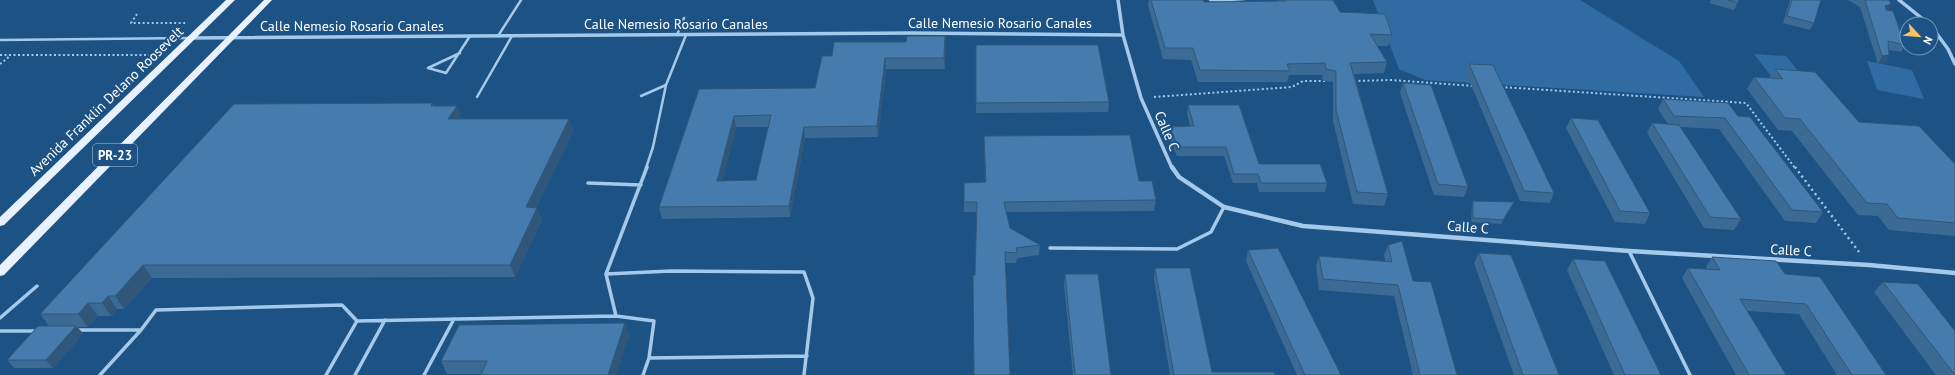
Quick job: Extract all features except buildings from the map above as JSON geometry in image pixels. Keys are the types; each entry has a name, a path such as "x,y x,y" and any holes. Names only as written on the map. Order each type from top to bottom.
{"main road":[{"name":"Avenida Franklin Delano Roosevelt","path":"0,223 231,0"},
{"name":"PR-23","path":"0,272 268,0"}],"street":[{"name":"Calle C","path":"1118,0 1123,35 1141,98 1170,165 1180,178 1224,207 1303,226 1628,251 1869,265 1955,273"},
{"path":"1899,0 1919,16"},
{"name":"Calle Nemesio Rosario Canales","path":"192,38 906,33 1123,35"},
{"path":"1939,37 1948,49 1955,64"}],"lane":[{"path":"498,36 520,0"},
{"path":"1210,0 1245,2"},
{"path":"677,35 684,18"},
{"path":"616,316 606,274 641,185 653,146 666,85 686,35"},
{"path":"460,53 428,68 446,73 460,53 470,36"},
{"path":"477,97 512,36"},
{"path":"0,40 192,38"},
{"path":"641,96 666,85"},
{"path":"588,183 641,185"},
{"path":"1050,248 1177,249 1211,232 1224,207"},
{"path":"1628,251 1690,375"},
{"path":"606,274 671,271 804,272 813,298 804,375"},
{"path":"0,318 37,286"},
{"path":"100,375 141,330 156,310 342,305 357,321 616,316 654,320 649,358 642,375"},
{"path":"424,375 454,319"},
{"path":"354,375 385,320"},
{"path":"326,375 357,321"},
{"path":"0,331 39,330"},
{"path":"71,330 141,330"},
{"path":"649,358 807,356"}],"path":[{"path":"0,64 10,56"},
{"path":"1351,81 1391,80 1478,86"},
{"path":"1141,98 1292,87 1303,81 1335,81"},
{"path":"1493,87 1746,102 1869,265"}],"shaded area":[{"path":"1373,0 1580,0 1679,61 1704,97 1425,80 1399,69"},
{"path":"1754,54 1786,56 1807,82 1774,80"},
{"path":"1867,61 1912,70 1924,99 1877,90"}]}
